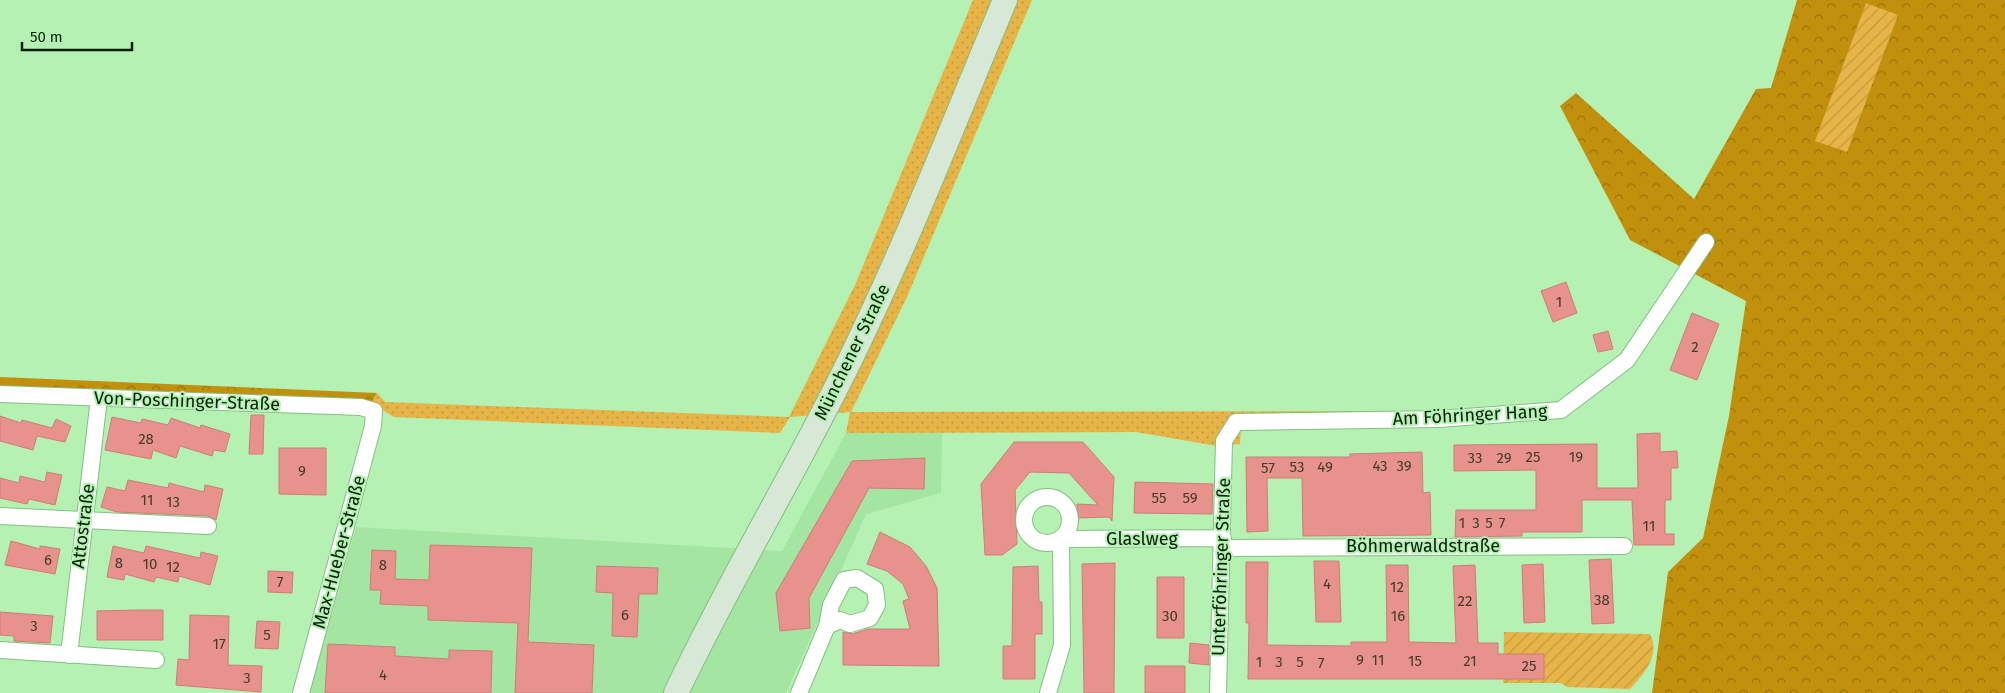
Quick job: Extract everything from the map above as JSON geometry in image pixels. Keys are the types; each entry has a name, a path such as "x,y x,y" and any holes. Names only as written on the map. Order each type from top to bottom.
{"main road":[{"name":"Münchener Straße","path":"676,693 700,643 854,351 885,286 1004,0"}],"street":[{"name":"Am Föhringer Hang","path":"1224,442 1236,422 1439,419 1561,410 1627,360 1706,242"},
{"name":"Von-Poschinger-Straße","path":"0,394 361,406 374,411"},
{"name":"Attostraße","path":"69,655 99,398"},
{"name":"Max-Hueber-Straße","path":"301,693 373,426 374,411"},
{"name":"Unterföhringer Straße","path":"1218,693 1224,442"},
{"path":"0,516 208,526"},
{"name":"Glaslweg","path":"1048,693 1062,645 1061,539 1223,543"},
{"name":"Böhmerwaldstraße","path":"1223,543 1624,546"},
{"path":"799,693 827,626"},
{"path":"0,650 156,660"}],"shaded area":[{"path":"973,0 1032,0 907,297 851,412 1438,411 1241,427 1240,444 1217,446 1136,432 846,433 850,412 790,417 780,433 394,417 371,403 377,393 385,402 789,417 855,285"},
{"path":"1866,3 1898,15 1847,152 1815,141"},
{"path":"942,432 941,493 866,514 786,693 309,693 356,527 782,551 846,433"},
{"path":"1504,632 1650,634 1653,642 1652,657 1641,677 1630,689 1567,687 1561,683 1503,683"}],"green space":[{"path":"1797,0 2005,0 2005,693 1652,693 1668,572 1703,538 1729,416 1746,301 1630,240 1560,106 1576,93 1694,199 1756,89 1771,88"},
{"path":"0,377 377,393 371,403 0,388"}],"building":[{"path":"1566,282 1577,313 1553,322 1541,291"},
{"path":"1692,313 1719,324 1697,380 1670,370"},
{"path":"1608,331 1613,349 1598,352 1593,335"},
{"path":"251,415 264,415 263,454 249,454"},
{"path":"0,416 21,423 22,420 52,428 56,419 71,426 65,442 37,436 33,450 0,441"},
{"path":"112,417 141,423 142,419 168,425 171,418 200,428 201,425 230,434 225,452 214,450 212,456 180,446 176,458 153,450 151,459 105,450"},
{"path":"1660,433 1660,452 1677,451 1678,468 1671,468 1671,500 1665,500 1665,534 1674,534 1674,545 1634,545 1632,500 1582,500 1582,532 1522,532 1522,536 1455,537 1456,510 1536,510 1536,470 1454,471 1454,445 1597,444 1597,488 1638,488 1637,434"},
{"path":"1014,442 1083,442 1114,477 1112,521 1109,517 1077,518 1077,504 1098,505 1069,473 1030,472 1015,490 1017,544 1002,555 985,555 981,484"},
{"path":"279,448 326,448 326,495 279,494"},
{"path":"1422,452 1423,493 1430,492 1431,535 1303,536 1302,478 1267,478 1268,531 1247,532 1246,457 1350,457 1350,454"},
{"path":"925,458 924,489 869,488 809,598 810,628 780,631 776,593 852,461"},
{"path":"47,472 62,475 55,505 29,499 27,504 0,498 0,478 19,483 20,476 45,482"},
{"path":"128,480 168,488 169,483 204,492 205,485 223,489 216,520 208,516 117,512 101,507 107,487 125,491"},
{"path":"1135,482 1213,484 1212,514 1134,513"},
{"path":"880,532 910,547 926,566 937,588 939,666 843,665 843,632 852,634 868,629 910,629 903,601 909,599 903,584 887,571 867,564"},
{"path":"11,541 40,549 40,546 60,549 55,574 5,565"},
{"path":"430,545 532,548 528,642 594,645 592,693 515,693 518,623 428,620 428,606 380,604 381,590 370,590 372,550 396,551 395,579 429,580"},
{"path":"113,546 144,553 146,546 200,558 201,552 218,556 210,585 179,576 178,582 156,577 154,582 125,574 124,580 107,577"},
{"path":"1611,559 1614,623 1592,624 1589,560"},
{"path":"1314,561 1339,561 1341,622 1316,622"},
{"path":"1246,562 1268,562 1267,645 1351,646 1351,642 1387,642 1386,565 1408,565 1409,642 1456,643 1453,566 1475,565 1478,643 1498,643 1498,654 1544,654 1544,679 1248,679 1249,623 1246,623"},
{"path":"1115,563 1114,693 1084,693 1082,564"},
{"path":"1543,564 1545,622 1524,623 1522,565"},
{"path":"597,566 658,568 657,594 639,594 637,637 612,636 613,593 596,592"},
{"path":"1038,566 1039,602 1042,602 1042,634 1035,634 1035,679 1003,679 1003,646 1012,646 1013,567"},
{"path":"268,571 293,572 292,593 268,592"},
{"path":"1157,577 1184,577 1184,638 1157,638"},
{"path":"163,610 163,640 97,640 97,611"},
{"path":"0,612 53,616 50,643 14,641 14,636 0,635"},
{"path":"190,615 229,616 228,665 262,666 261,692 176,685 178,659 189,660"},
{"path":"257,621 280,622 278,649 255,648"},
{"path":"1190,643 1209,645 1209,665 1189,663"},
{"path":"328,644 395,647 395,656 449,659 449,650 492,651 491,693 325,693"},
{"path":"1145,666 1185,666 1185,693 1145,693"}]}
